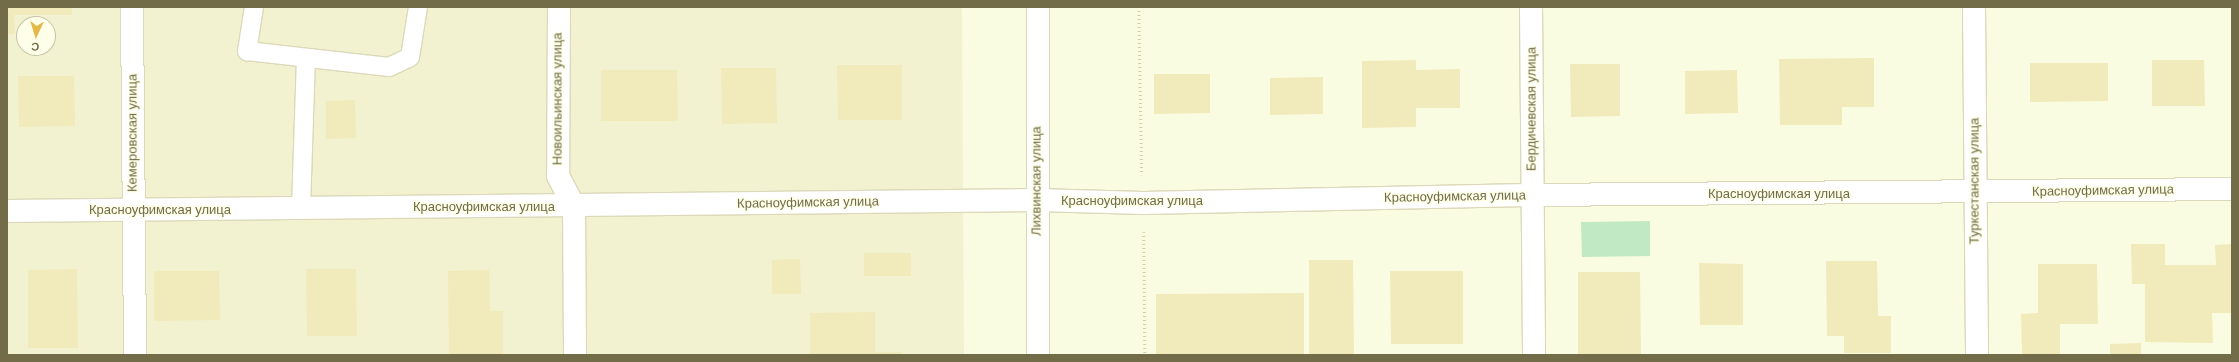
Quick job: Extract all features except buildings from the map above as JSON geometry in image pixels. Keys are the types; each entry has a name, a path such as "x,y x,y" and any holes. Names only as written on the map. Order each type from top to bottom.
{"street":[{"name":"Кемеровская улица","path":"132,7 135,355"},
{"name":"Новоильинская улица","path":"558,7 558,176 574,206 575,355"},
{"name":"Лихвинская улица","path":"1038,7 1038,355"},
{"name":"Бердичевская улица","path":"1532,7 1534,355"},
{"name":"Туркестанская улица","path":"1974,7 1977,355"},
{"name":"Красноуфимская улица","path":"7,211 1037,200 1143,203 1533,195 1975,193 2232,189"}],"lane":[{"path":"254,7 247,51 389,67 410,57 418,7"},
{"path":"301,208 306,58"}],"shaded area":[{"path":"7,7 962,7 964,355 7,355"},
{"path":"1650,221 1650,256 1582,257 1581,222"}]}
